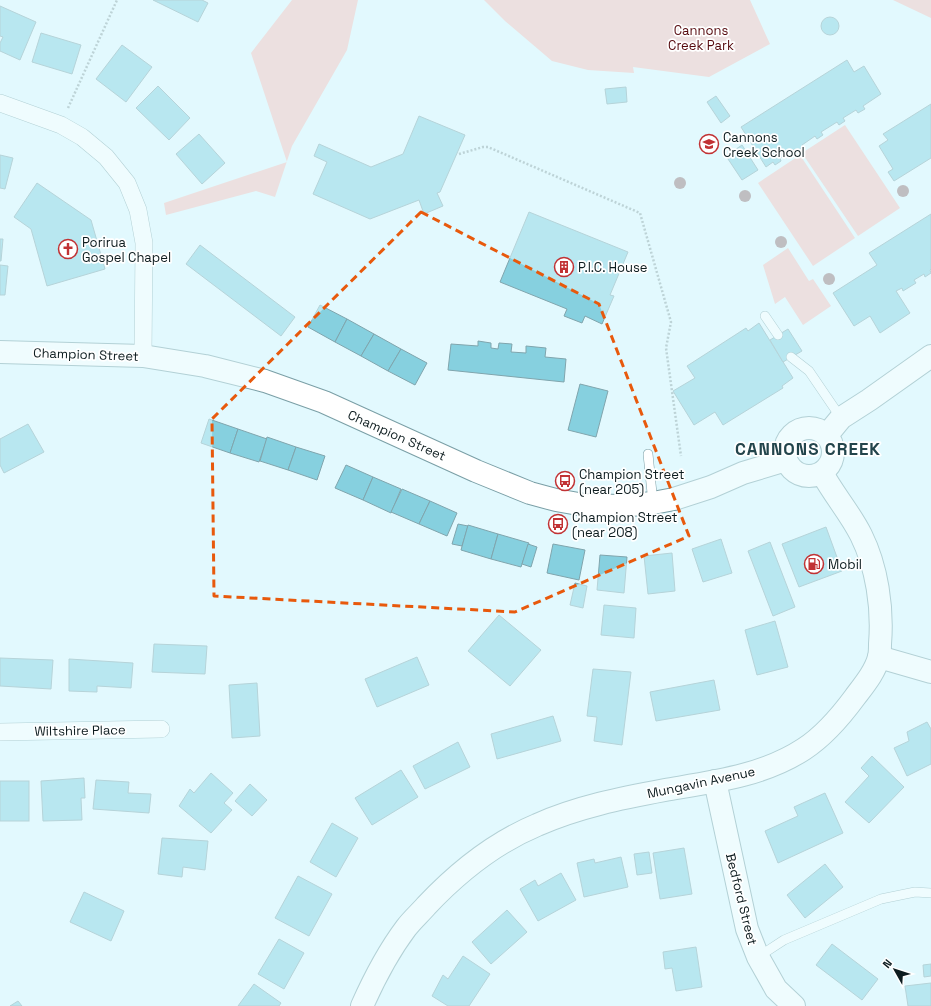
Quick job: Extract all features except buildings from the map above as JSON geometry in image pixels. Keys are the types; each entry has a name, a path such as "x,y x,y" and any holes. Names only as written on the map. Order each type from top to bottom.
{"main road":[{"name":"Champion Street","path":"0,352 143,356 205,366 265,381 324,402 476,471 530,493 584,505 619,506 653,503 674,499 711,487 743,473 786,460"},
{"path":"827,435 840,418 869,400 931,356"},
{"path":"804,428 820,430 827,435 832,442 834,450 832,459 829,466 822,473 810,477 802,476 795,472 786,460 784,452 786,445 790,437 796,431 804,428"},
{"name":"Mungavin Avenue","path":"362,1006 372,982 407,926 446,885 474,862 501,843 535,825 562,814 590,806 715,781 752,772 783,761 805,748 826,731 849,705 870,677 880,657 882,626 875,576 870,553 853,520 822,473"},
{"path":"880,657 931,672"},
{"name":"Bedford Street","path":"715,781 747,929 758,957 776,989 794,1006"}],"street":[{"path":"0,103 61,125 82,137 106,157 127,183 138,210 144,243 143,356"},
{"name":"Wiltshire Place","path":"0,732 161,729"}],"lane":[{"path":"765,316 778,335"},
{"path":"792,357 809,371 840,418"},
{"path":"648,454 653,503"},
{"path":"758,957 784,940 881,899 915,892 931,893"}],"path":[{"path":"61,125 117,0"},
{"path":"459,154 488,147 640,213 671,322 666,348 680,456"}],"highlighted area":[{"path":"421,212 599,304 689,536 515,612 214,596 212,419"}],"green space":[{"path":"292,0 358,0 347,50 292,146 287,161 251,53"},
{"name":"Cannons Creek Park","path":"484,0 750,0 770,44 709,77 633,67 634,73 588,70 552,61 505,21"},
{"path":"893,0 931,0 931,18"},
{"path":"845,125 900,208 858,236 802,153"},
{"path":"800,155 855,238 813,266 758,183"},
{"path":"287,162 275,197 256,191 166,215 164,203"},
{"path":"788,248 809,281 813,279 831,306 803,325 785,297 775,304 763,265"}],"place":[{"name":"Cannons Creek School","path":"709,144"},
{"name":"Porirua Gospel Chapel","path":"68,249"},
{"name":"P.I.C. House","path":"564,267"},
{"name":"Champion Street (near 205)","path":"565,481"},
{"name":"Champion Street (near 208)","path":"558,524"},
{"name":"Mobil","path":"814,564"}],"district":[{"name":"CANNONS CREEK","path":"808,449"}]}
